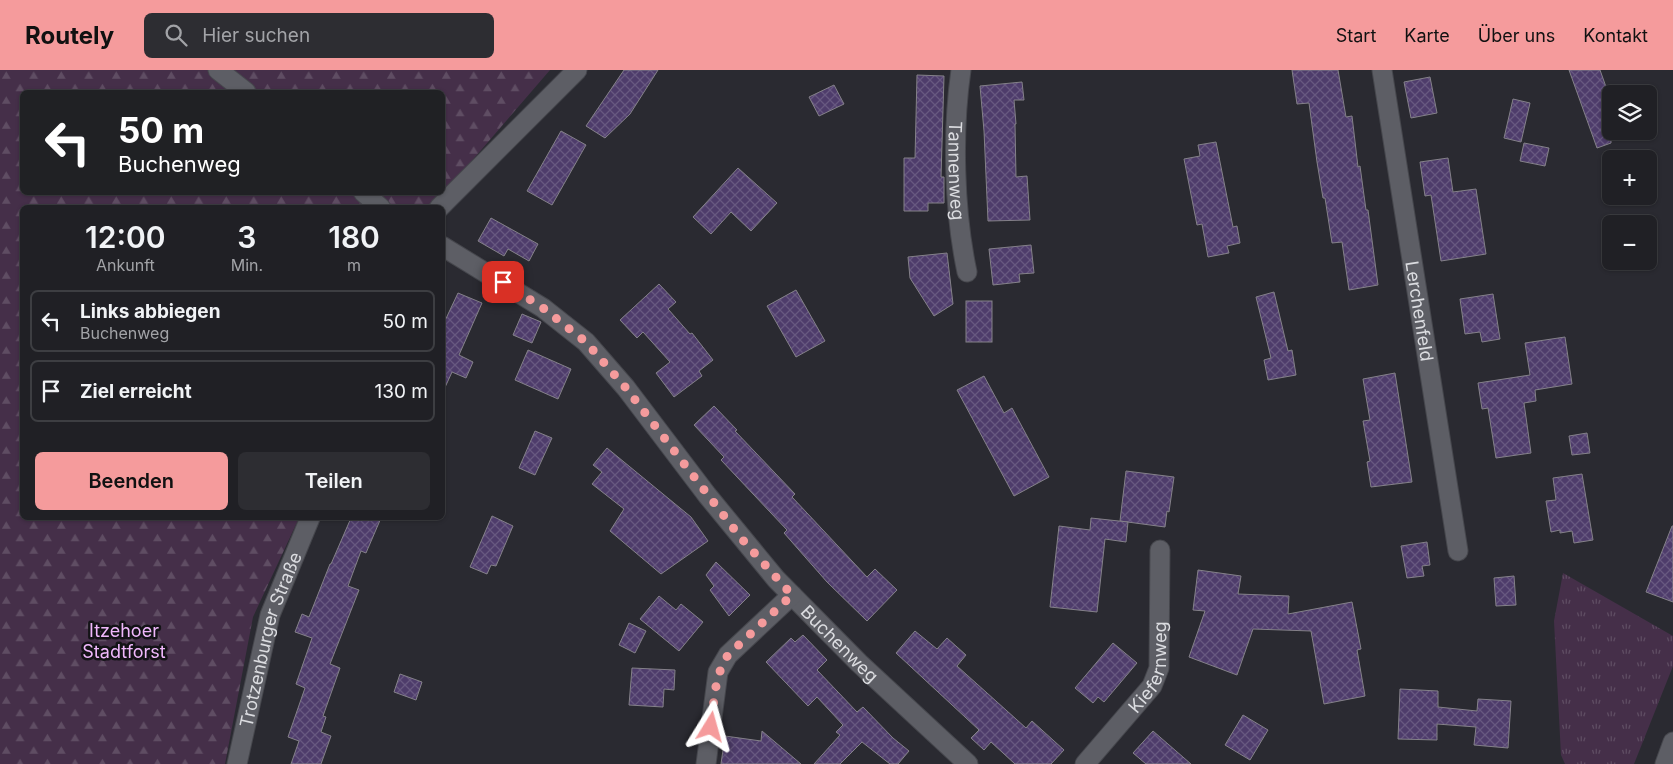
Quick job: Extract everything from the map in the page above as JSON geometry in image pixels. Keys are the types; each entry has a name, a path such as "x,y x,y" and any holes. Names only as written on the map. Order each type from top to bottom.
{"street":[{"path":"218,70 243,90"},
{"path":"442,205 577,70"},
{"name":"Tannenweg","path":"961,70 957,113 956,163 960,241 967,272"},
{"name":"Lerchenfeld","path":"1382,70 1458,551"},
{"path":"366,195 378,205"},
{"name":"Buchenweg","path":"445,248 543,308 586,342 626,388 741,538 792,595 859,663 968,764"},
{"name":"Trotzenburger Straße","path":"237,764 270,615 309,520"},
{"name":"Kiefernweg","path":"1085,764 1152,686 1159,668 1160,550"},
{"path":"706,764 718,672 722,663 728,655 792,595"},
{"path":"1665,764 1673,742"}],"green space":[{"name":"Itzehoer Stadtforst","path":"0,70 550,70 445,192 445,90 20,90 20,195 442,195 434,205 20,205 20,520 298,520 253,617 225,764 0,764"},
{"path":"1563,573 1673,636 1673,666 1634,764 1565,764 1561,755 1554,621"}],"building":[{"path":"624,70 658,70 630,114 605,138 586,126"},
{"path":"1292,70 1338,70 1346,117 1352,116 1358,167 1360,166 1366,210 1368,210 1378,285 1349,290 1342,242 1332,243 1317,162 1309,103 1297,104"},
{"path":"1569,70 1600,70 1605,85 1602,85 1602,140 1611,140 1611,143 1597,148"},
{"path":"917,75 944,76 941,177 944,177 944,203 928,203 928,211 904,211 904,158 915,158"},
{"path":"1430,77 1437,113 1411,118 1404,82"},
{"path":"1022,82 1024,100 1014,100 1016,177 1027,176 1030,220 988,221 980,86"},
{"path":"834,85 844,104 819,116 809,97"},
{"path":"1513,99 1530,103 1521,142 1504,138"},
{"path":"561,131 586,145 552,205 527,191"},
{"path":"1216,142 1233,227 1237,226 1240,243 1227,246 1229,253 1208,257 1202,224 1197,225 1184,159 1200,156 1198,145"},
{"path":"1524,143 1549,148 1545,166 1520,161"},
{"path":"1448,158 1453,192 1476,189 1486,254 1441,261 1431,195 1425,196 1420,162"},
{"path":"738,168 777,203 751,231 731,212 711,234 693,217"},
{"path":"491,218 538,244 529,261 508,249 504,256 478,241"},
{"path":"1031,245 1034,273 1019,274 1020,282 993,285 989,249"},
{"path":"947,253 953,304 934,316 910,278 908,257"},
{"path":"659,284 676,302 668,309 690,334 692,333 713,360 699,371 702,376 674,397 656,373 670,362 643,332 637,338 620,320"},
{"path":"796,290 825,341 796,357 767,306"},
{"path":"1274,292 1288,351 1292,350 1296,375 1268,380 1264,360 1271,358 1256,297"},
{"path":"458,293 482,303 459,355 473,362 466,378 452,372 445,387 445,321"},
{"path":"1493,294 1500,339 1482,342 1480,332 1465,334 1460,299"},
{"path":"966,301 992,301 992,342 966,342"},
{"path":"522,314 541,322 532,343 513,335"},
{"path":"1565,337 1572,384 1535,390 1536,401 1524,403 1531,453 1496,458 1488,408 1482,409 1478,383 1530,375 1525,343"},
{"path":"528,350 571,369 558,399 515,380"},
{"path":"1395,373 1412,482 1371,487 1367,462 1370,461 1363,421 1370,420 1363,379"},
{"path":"984,376 1004,413 1012,408 1049,477 1014,496 957,390"},
{"path":"714,406 795,494 792,497 867,577 875,569 897,590 867,621 827,582 784,533 787,530 721,460 724,457 694,425"},
{"path":"535,431 552,438 535,475 519,468"},
{"path":"1587,433 1590,453 1572,455 1569,436"},
{"path":"607,448 691,517 708,541 661,574 610,531 624,509 592,484 602,472 593,465"},
{"path":"1126,471 1174,477 1165,527 1120,521"},
{"path":"1582,474 1593,540 1574,543 1572,531 1560,533 1560,530 1551,532 1546,501 1556,500 1553,478"},
{"path":"492,516 513,526 496,566 491,565 487,574 470,567"},
{"path":"1091,518 1128,522 1126,542 1105,539 1097,612 1050,607 1059,526 1090,530"},
{"path":"350,520 380,520 366,553 361,551 348,586 359,590 330,664 340,668 323,716 326,717 321,732 331,736 321,764 291,764 299,741 288,737 305,688 296,684 312,638 295,632 302,614 309,617"},
{"path":"1673,526 1673,602 1646,592"},
{"path":"1427,542 1430,565 1422,566 1424,576 1407,578 1401,546"},
{"path":"716,562 750,595 729,616 710,590 714,586 706,575"},
{"path":"1198,570 1241,576 1238,594 1289,596 1288,614 1352,602 1361,649 1357,650 1365,696 1324,704 1311,631 1253,629 1237,675 1189,657 1205,611 1193,610"},
{"path":"1514,576 1516,605 1496,606 1494,578"},
{"path":"659,596 676,610 681,604 703,622 679,651 640,619"},
{"path":"629,623 646,631 635,653 619,645"},
{"path":"915,631 937,649 947,638 966,655 957,666 1026,728 1032,721 1064,750 1051,764 1015,764 991,742 984,750 971,738 979,730 896,653"},
{"path":"803,635 827,660 817,670 857,712 863,707 893,738 909,751 898,764 890,764 862,742 840,764 814,764 840,735 836,732 843,725 817,697 808,706 766,662 791,638 795,642"},
{"path":"1113,643 1137,663 1104,702 1098,697 1093,703 1075,688"},
{"path":"632,668 675,670 674,690 664,689 663,707 629,705"},
{"path":"400,674 422,682 416,700 394,692"},
{"path":"1400,689 1438,691 1438,707 1477,711 1478,699 1511,701 1508,748 1474,745 1476,727 1437,724 1437,740 1398,739"},
{"path":"1243,715 1268,730 1250,760 1225,745"},
{"path":"762,731 801,764 721,764 725,736 761,741"},
{"path":"1153,731 1191,764 1146,764 1133,753"}],"route":[{"path":"503,282 543,308 586,342 626,388 741,538 792,595 728,655 722,663 718,672 711,727"}]}
